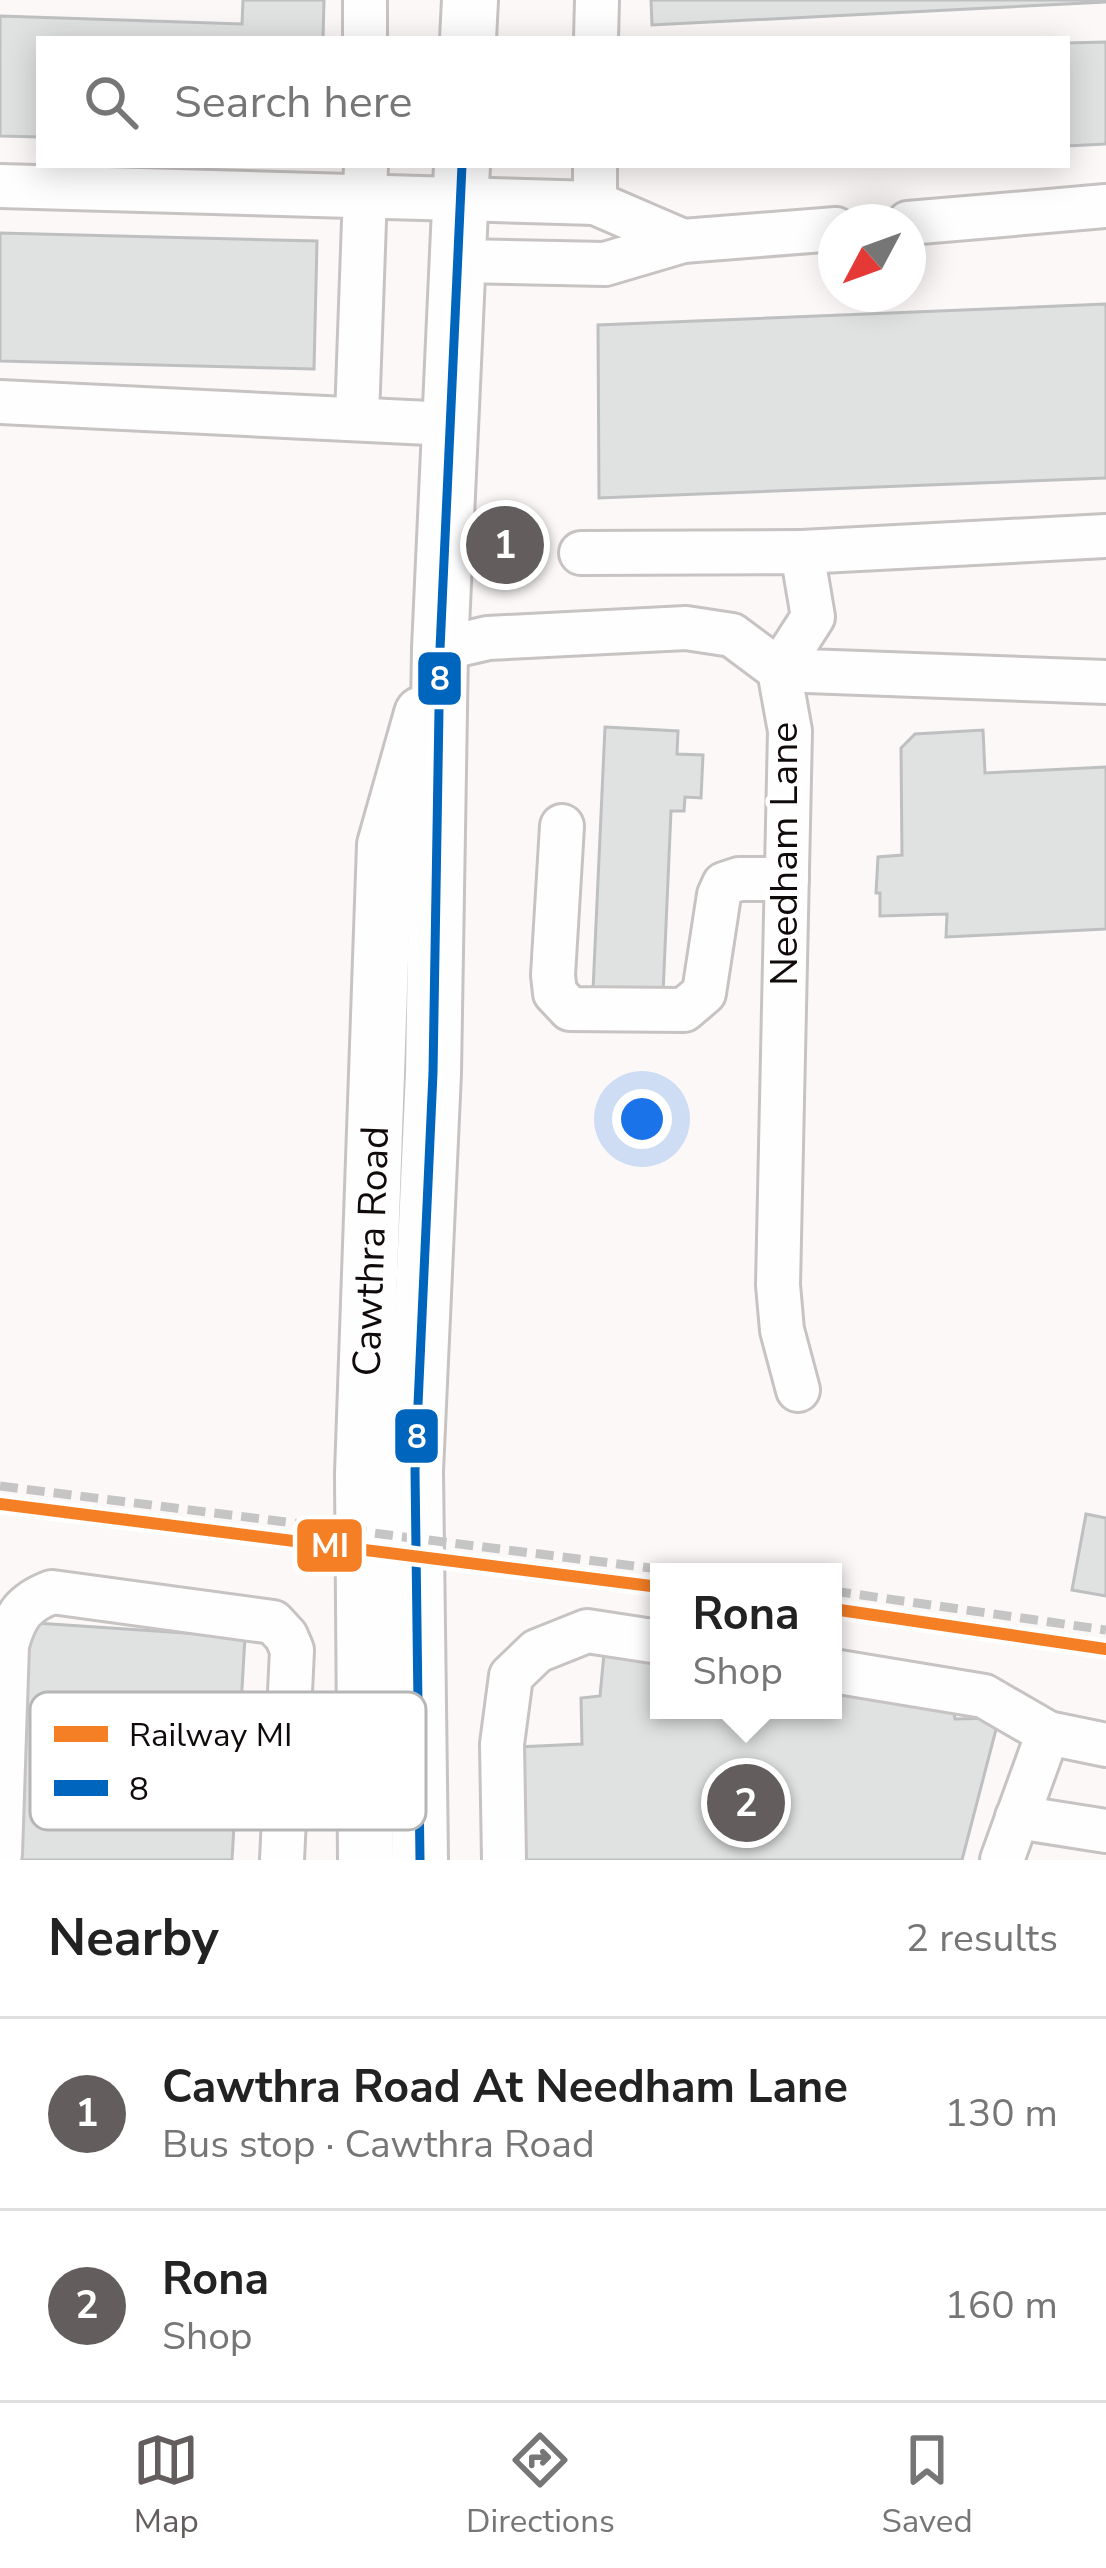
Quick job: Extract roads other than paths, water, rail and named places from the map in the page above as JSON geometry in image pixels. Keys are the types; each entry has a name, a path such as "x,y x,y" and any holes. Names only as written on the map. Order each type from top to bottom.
{"main road":[{"path":"468,36 470,0"},
{"name":"Cawthra Road","path":"418,1692 415,1471 434,1072 440,649 461,182"},
{"name":"Cawthra Road","path":"365,1692 363,1474 385,845 440,649"},
{"name":"Cawthra Road","path":"366,1830 366,1860"},
{"name":"Cawthra Road","path":"420,1830 420,1860"}],"street":[{"path":"365,0 365,36"},
{"path":"596,36 597,0"},
{"path":"358,418 366,180"},
{"path":"0,186 366,180 406,200 461,182 595,184 683,242"},
{"path":"926,221 1106,206"},
{"path":"458,261 605,264 683,242 818,231"},
{"path":"0,402 451,424"},
{"path":"581,553 802,552 1106,536"},
{"path":"779,670 813,616 802,552"},
{"name":"Needham Lane","path":"440,649 488,638 686,628 732,635 779,670 790,731 778,1285 782,1330 798,1390"},
{"path":"779,670 1106,682"},
{"path":"562,826 553,975 555,993 570,1009 684,1010 704,993 724,884 739,879 787,879"},
{"path":"0,1854 7,1646 14,1620 28,1601 52,1592 273,1622 292,1650 290,1692"},
{"path":"503,1860 502,1744 511,1676 537,1651 587,1631 650,1641"},
{"path":"842,1672 984,1696 1048,1733 1106,1745"},
{"path":"1002,1860 1048,1733"},
{"path":"1017,1817 1106,1831"},
{"path":"283,1860 284,1830"}],"railway":[{"path":"0,1486 650,1568"},
{"path":"842,1592 1106,1630"}],"rail line":[{"name":"MI","path":"0,1504 650,1586"},
{"name":"MI","path":"842,1610 1106,1649"}],"place":[{"name":"Cawthra Road At Needham Lane","path":"505,545"},
{"name":"Rona","path":"746,1803"}]}
